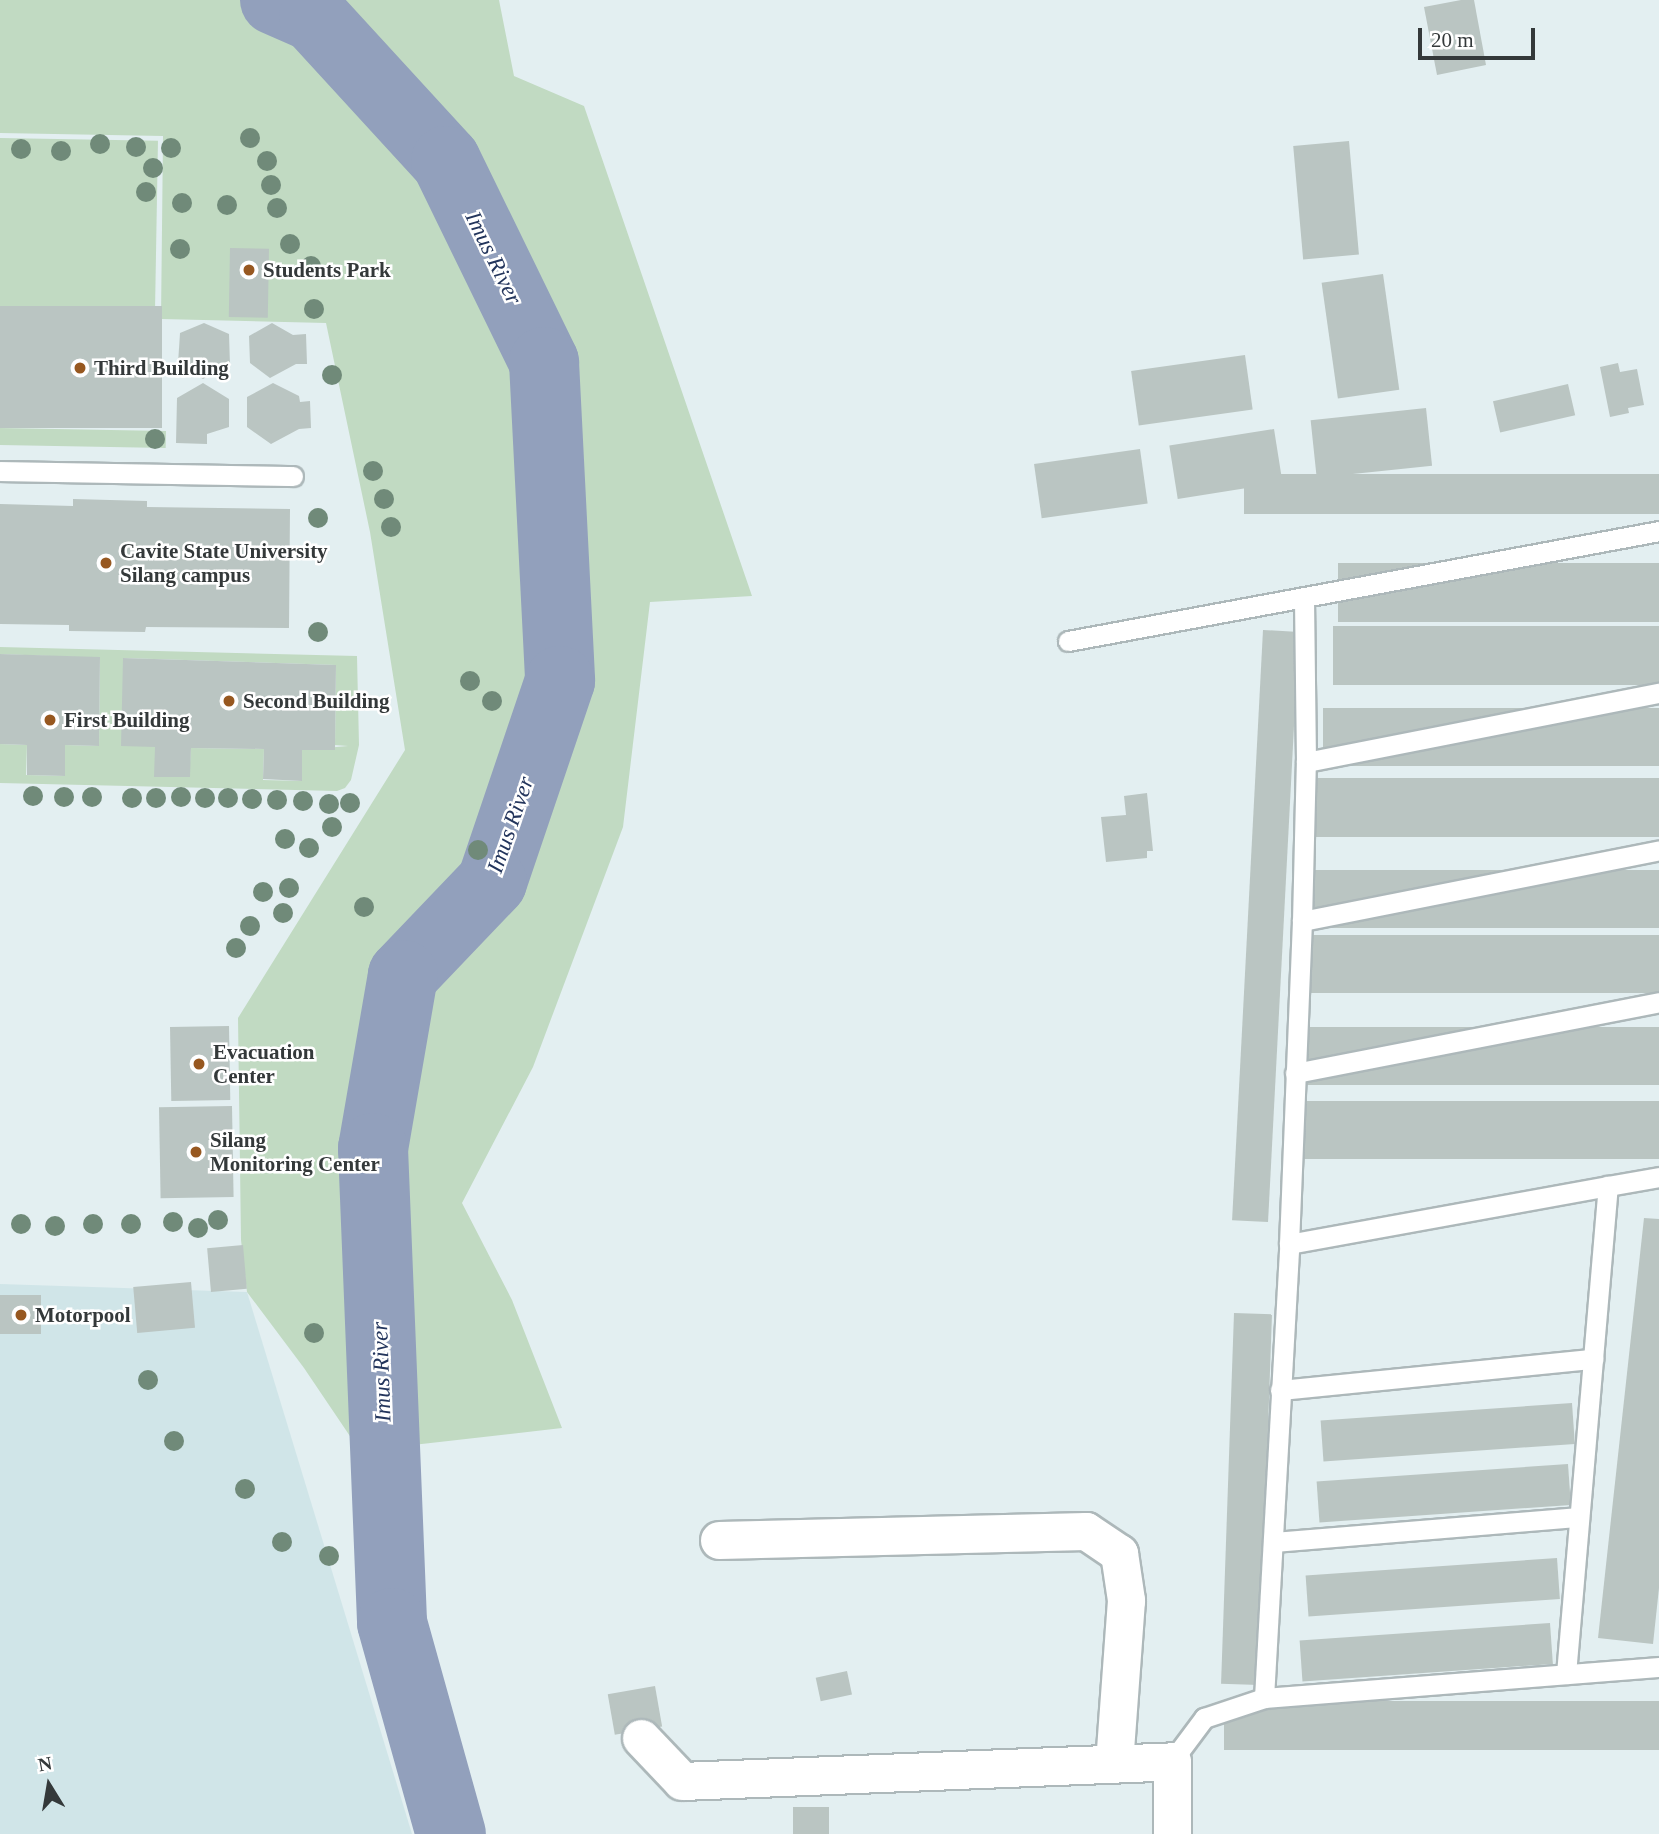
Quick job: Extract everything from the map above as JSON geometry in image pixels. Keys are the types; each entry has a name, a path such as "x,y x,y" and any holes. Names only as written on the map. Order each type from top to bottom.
{"street":[{"path":"719,1539 1086,1531 1119,1553 1126,1600 1114,1762"},
{"path":"641,1738 682,1781 1172,1761 1172,1834"}],"lane":[{"path":"0,471 293,476"},
{"path":"1068,641 1659,531"},
{"path":"1264,1698 1289,1244 1302,921 1306,762 1304,598"},
{"path":"1306,762 1659,693"},
{"path":"1302,921 1659,850"},
{"path":"1295,1073 1659,1002"},
{"path":"1289,1244 1659,1177"},
{"path":"1566,1674 1608,1186"},
{"path":"1280,1390 1593,1359"},
{"path":"1274,1542 1579,1517"},
{"path":"1172,1761 1204,1718 1264,1698 1659,1667"}],"shaded area":[{"path":"0,1284 247,1292 412,1834 0,1834"}],"green space":[{"path":"0,0 499,0 514,76 584,106 752,596 650,602 623,827 533,1067 462,1203 512,1300 562,1428 360,1451 304,1368 247,1292 241,1240 238,1018 405,750 370,532 326,323 161,319 163,136 0,133"},
{"path":"0,138 158,141 155,312 0,309"},
{"path":"0,428 166,431 166,448 0,445"},
{"path":"0,647 357,656 359,745 351,780 345,788 337,791 0,783 0,744 27,745 26,775 64,776 65,745 99,746 100,658 0,654","holes":["123,658 336,665 335,745 348,746 302,750 302,781 263,780 264,749 191,748 189,777 155,777 155,747"]}],"building":[{"path":"1474,0 1486,65 1437,75 1424,7"},
{"path":"1349,141 1359,255 1303,259 1293,146"},
{"name":"Students Park","path":"230,248 269,249 268,318 229,317"},
{"path":"1383,274 1399,390 1338,398 1322,283"},
{"name":"Third Building","path":"0,306 162,306 162,428 0,428"},
{"path":"204,323 229,334 230,365 203,379 178,364 180,333"},
{"path":"272,323 293,335 306,334 307,364 296,364 270,378 250,363 249,336"},
{"path":"1245,355 1253,409 1139,425 1131,371"},
{"path":"1618,363 1620,372 1637,369 1644,405 1628,408 1629,413 1610,417 1600,367"},
{"path":"203,383 229,399 229,427 207,434 207,444 176,443 177,398"},
{"path":"273,383 299,396 300,402 310,401 311,428 299,429 271,444 247,427 247,397"},
{"path":"1568,384 1575,415 1500,433 1493,401"},
{"path":"1426,408 1432,466 1317,478 1311,420"},
{"path":"1274,429 1282,482 1178,499 1169,446"},
{"path":"1140,449 1148,503 1042,518 1034,464"},
{"path":"1244,474 1659,474 1659,514 1244,514"},
{"path":"73,499 147,501 147,507 290,509 289,628 146,627 145,632 69,631 69,625 0,624 0,504 73,506"},
{"path":"1338,563 1659,563 1659,622 1338,622"},
{"path":"1333,626 1659,626 1659,685 1333,685"},
{"path":"1263,630 1299,632 1268,1222 1232,1220"},
{"name":"First Building","path":"0,654 100,657 99,746 65,745 65,776 27,775 27,745 0,744"},
{"name":"Second Building","path":"123,658 336,665 335,750 302,750 302,781 263,779 264,749 191,748 190,777 154,777 155,747 121,746"},
{"path":"1323,708 1659,708 1659,766 1323,766"},
{"path":"1315,778 1659,778 1659,837 1315,837"},
{"path":"1147,793 1153,851 1147,851 1147,858 1106,862 1101,817 1126,815 1124,796"},
{"path":"1310,870 1659,870 1659,928 1310,928"},
{"path":"1305,935 1659,935 1659,993 1305,993"},
{"name":"Evacuation Center","path":"229,1026 230,1100 171,1101 170,1027"},
{"path":"1303,1027 1659,1027 1659,1085 1303,1085"},
{"path":"1292,1101 1659,1101 1659,1159 1292,1159"},
{"name":"Silang Monitoring Center","path":"232,1106 234,1197 161,1198 159,1107"},
{"path":"1644,1218 1659,1219 1659,1588 1653,1644 1598,1638"},
{"path":"243,1245 247,1289 211,1292 207,1248"},
{"path":"191,1282 195,1328 137,1333 133,1287"},
{"name":"Motorpool","path":"0,1295 41,1295 41,1334 0,1334"},
{"path":"1234,1313 1272,1314 1259,1685 1221,1684"},
{"path":"1572,1403 1575,1444 1323,1461 1321,1421"},
{"path":"1568,1464 1571,1505 1319,1522 1317,1482"},
{"path":"1557,1558 1560,1599 1308,1616 1306,1576"},
{"path":"1550,1623 1553,1664 1302,1681 1300,1641"},
{"path":"847,1671 852,1694 821,1701 816,1678"},
{"path":"655,1686 662,1726 615,1735 608,1694"},
{"path":"1224,1701 1659,1701 1659,1750 1224,1750"},
{"path":"793,1807 829,1807 829,1834 793,1834"}],"waterway":[{"name":"Imus River","path":"275,0 314,17 446,161 544,362 560,681 492,882 403,975 373,1148 392,1623 451,1834"}],"place":[{"name":"Students Park","path":"249,270"},
{"name":"Third Building","path":"80,368"},
{"name":"Cavite State University Silang campus","path":"106,563"},
{"name":"Second Building","path":"229,701"},
{"name":"First Building","path":"50,720"},
{"name":"Evacuation Center","path":"199,1064"},
{"name":"Silang Monitoring Center","path":"196,1152"},
{"name":"Motorpool","path":"21,1315"}]}
